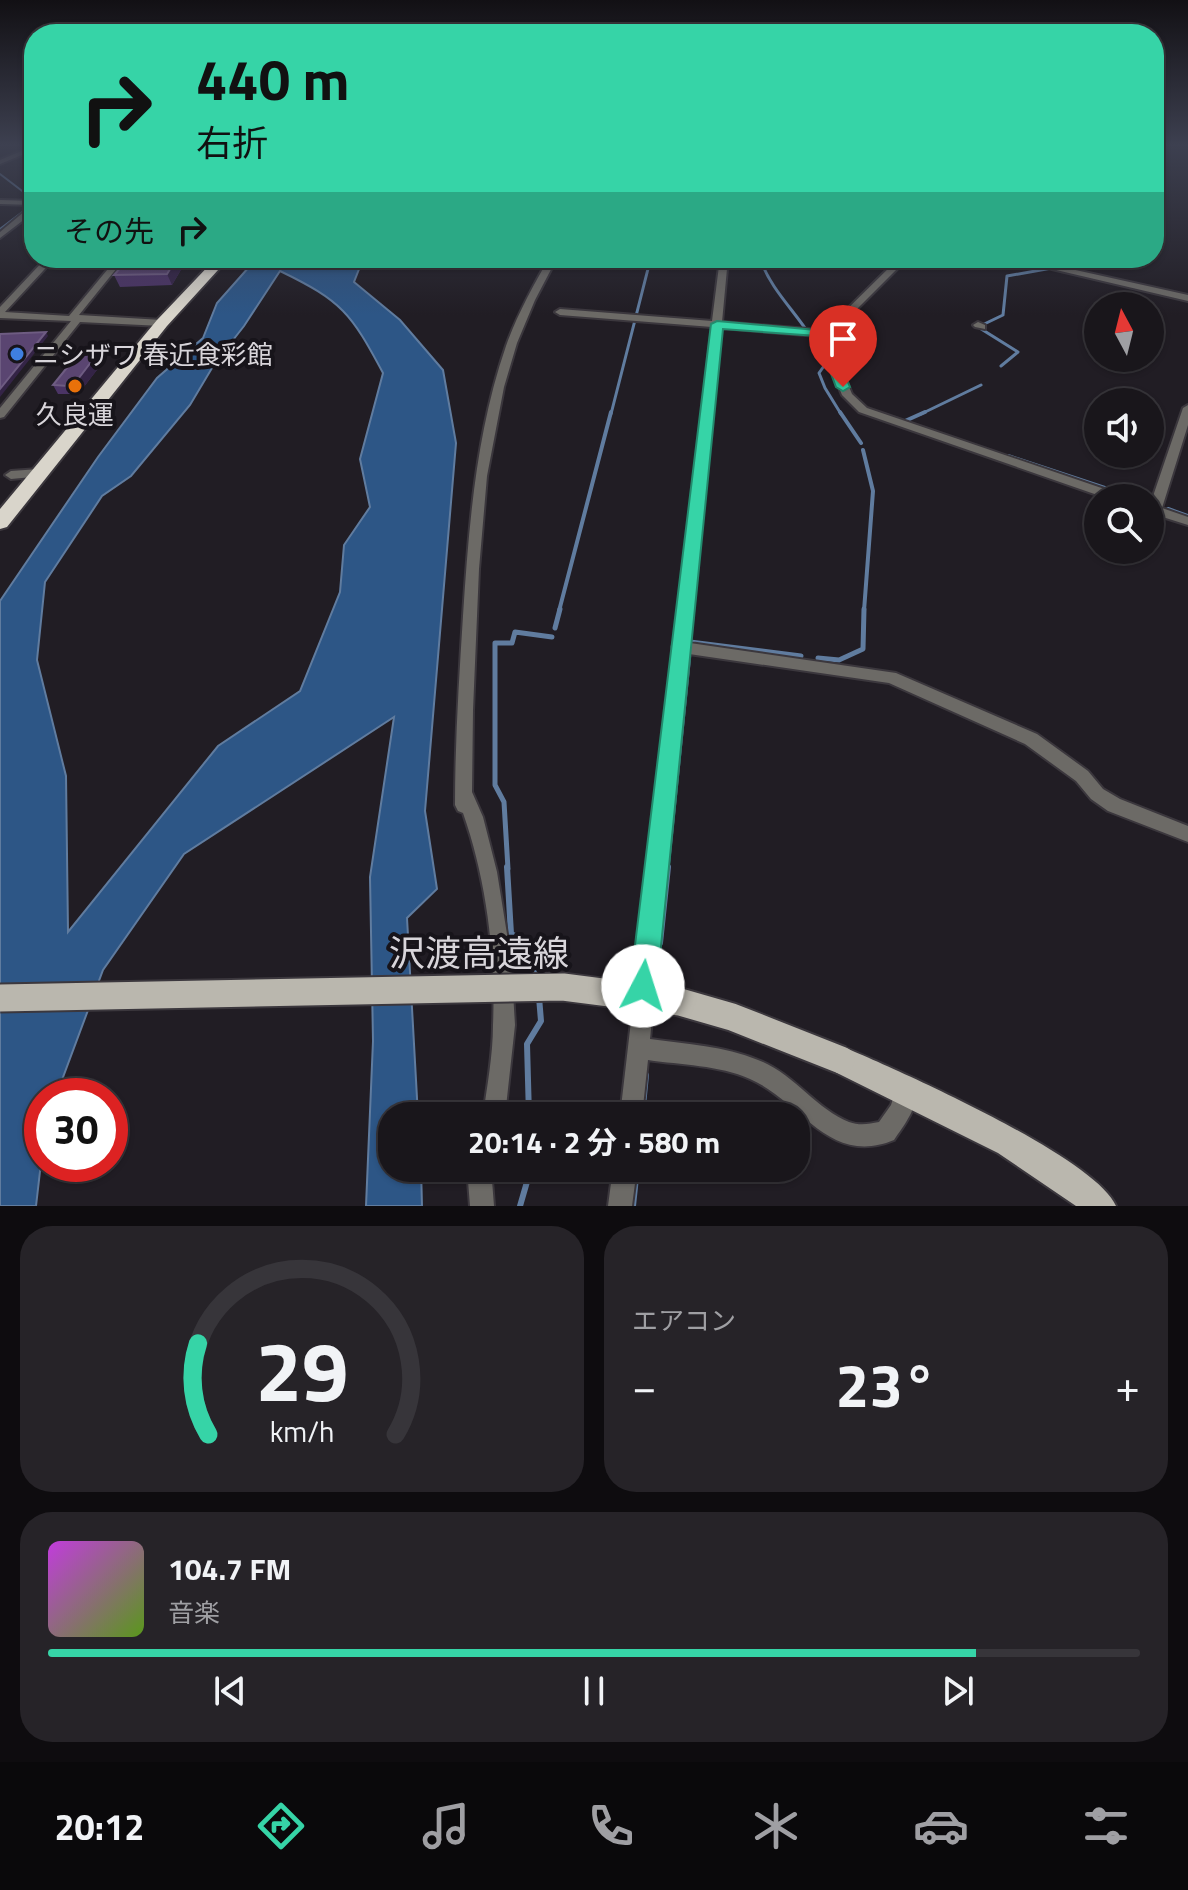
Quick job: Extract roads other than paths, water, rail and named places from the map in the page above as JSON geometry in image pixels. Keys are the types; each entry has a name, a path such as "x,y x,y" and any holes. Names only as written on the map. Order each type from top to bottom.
{"highway":[{"path":"0,522 162,323 214,268"}],"main road":[{"name":"沢渡高遠線","path":"0,998 563,987 680,1002 759,1027 841,1060 906,1091 1006,1142 1082,1190 1100,1206"}],"street":[{"path":"3,202 24,204"},
{"path":"0,236 24,214"},
{"path":"0,313 42,268"},
{"path":"0,415 113,268"},
{"path":"495,1102 504,1014 499,949 473,811 464,797 472,565 482,457 493,398 516,331 548,268"},
{"path":"632,1102 679,647 723,268"},
{"path":"560,312 815,333 831,330 894,268"},
{"path":"1059,268 1188,298"},
{"path":"0,313 162,323"},
{"path":"815,333 847,395 863,410 1084,486"},
{"path":"1161,484 1188,408"},
{"path":"11,475 39,473"},
{"path":"1164,514 1188,521"},
{"path":"679,647 891,677 1031,739 1082,776 1097,794 1114,805 1188,834"},
{"path":"638,1048 757,1070 780,1081 827,1122 859,1136 886,1132 901,1110 906,1091"},
{"path":"620,1206 623,1182"}],"water":[{"path":"248,268 359,268 354,282 400,320 443,370 456,443 425,811 437,889 407,918 417,1102 378,1102 378,1182 421,1182 422,1206 366,1206 373,1041 370,877 394,717 184,854 103,970 63,1078 24,1078 24,1182 39,1182 36,1206 0,1206 0,601 98,457 157,378 203,338 217,303","holes":["280,271 331,301 353,322 383,373 360,459 370,507 344,545 340,592 300,691 218,746 68,932 66,776 37,660 45,582 102,496 131,476 190,405 215,363"]}],"waterway":[{"path":"0,229 24,211"},
{"path":"636,316 648,268"},
{"path":"764,268 819,351 824,366 819,373 841,414"},
{"path":"1001,366 1018,352 978,327 1003,315 1007,276 1052,268"},
{"path":"611,414 635,320"},
{"path":"921,414 981,385"},
{"path":"559,611 611,412"},
{"path":"840,412 861,443"},
{"path":"905,421 925,412"},
{"path":"863,450 873,491 864,611"},
{"path":"1008,456 1093,484"},
{"path":"1168,509 1188,516"},
{"path":"555,628 560,609"},
{"path":"818,658 839,660 863,649 864,609"},
{"path":"508,869 504,802 495,785 495,643 512,643 515,632 552,637"},
{"path":"690,642 801,656"},
{"path":"667,869 689,654"},
{"path":"507,867 511,934 534,945 537,976"},
{"path":"660,943 668,867"},
{"path":"655,991 658,965"},
{"path":"529,1102 527,1044 541,1021 539,997"},
{"path":"652,1019 653,1007"},
{"path":"643,1102 646,1075"},
{"path":"520,1206 527,1182"},
{"path":"633,1206 636,1182"}],"place":[{"name":"ニシザワ 春近食彩館","path":"17,354"},
{"name":"久良運","path":"75,386"}]}
